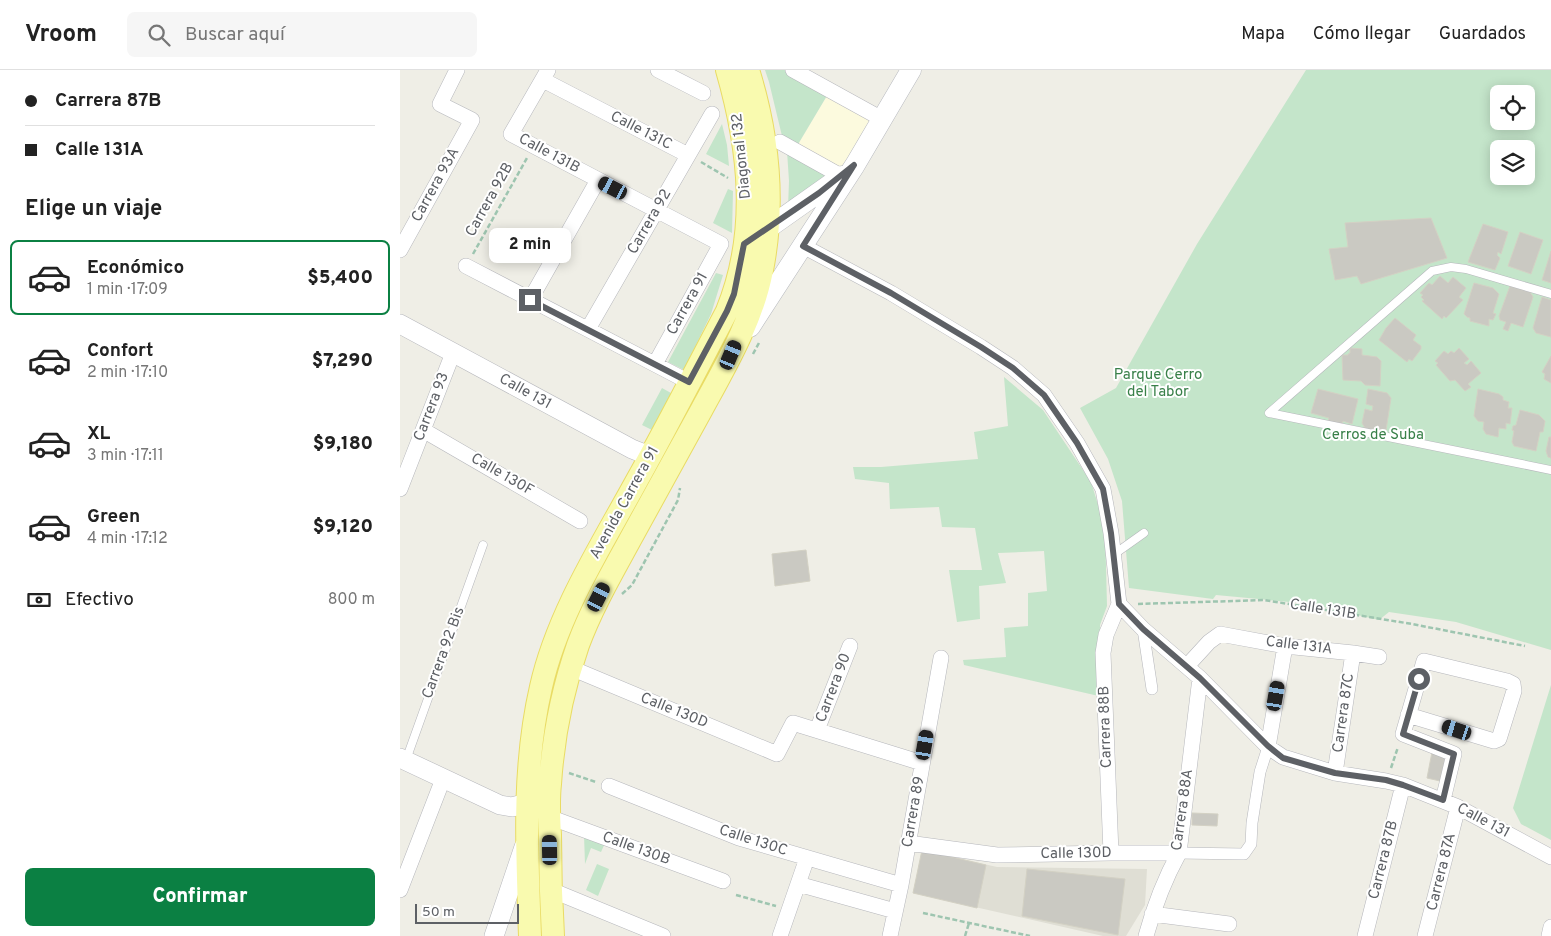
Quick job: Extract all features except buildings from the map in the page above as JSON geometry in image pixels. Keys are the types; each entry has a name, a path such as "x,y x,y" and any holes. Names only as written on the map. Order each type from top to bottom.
{"main road":[{"name":"Diagonal 132","path":"727,70 740,118 747,166 748,205 744,244"},
{"name":"Diagonal 132","path":"731,355 758,286 762,271 767,229 767,155 763,128 748,70"},
{"name":"Avenida Carrera 91","path":"553,936 549,817 552,766 562,703 583,631 600,594 731,355 803,246 911,70"},
{"name":"Avenida Carrera 91","path":"530,936 526,841 530,754 541,686 562,623 594,557 652,453 727,311 734,294 744,244 848,171"}],"street":[{"name":"Carrera 93A","path":"400,250 472,120 440,104 458,70"},
{"path":"658,70 703,93"},
{"path":"793,70 882,119"},
{"name":"Calle 131B","path":"545,75 511,134 721,244"},
{"name":"Calle 131C","path":"545,75 688,155"},
{"name":"Carrera 92","path":"588,329 712,114"},
{"path":"780,142 848,171"},
{"path":"530,300 598,180"},
{"name":"Carrera 91","path":"655,364 721,244"},
{"path":"803,246 891,293 981,347 1013,368 1044,395 1077,443 1103,489 1111,533 1119,604"},
{"path":"466,266 689,382"},
{"name":"Calle 131","path":"400,324 632,449 652,453"},
{"name":"Carrera 93","path":"400,489 453,352"},
{"name":"Calle 130F","path":"423,430 580,521"},
{"name":"Calle 131","path":"1119,604 1143,629 1200,678 1268,746 1283,758 1335,773 1386,780 1403,785 1443,800 1548,853"},
{"name":"Carrera 88B","path":"1111,853 1103,653 1106,635 1119,604"},
{"path":"1143,629 1152,689"},
{"name":"Calle 131A","path":"1186,666 1208,642 1220,634 1285,646 1379,657"},
{"name":"Carrera 90","path":"817,730 850,646"},
{"path":"1268,746 1285,646"},
{"name":"Carrera 87C","path":"1335,773 1353,653"},
{"name":"Carrera 89","path":"890,936 901,885 941,658"},
{"path":"1408,715 1494,742 1499,738 1514,690 1513,684 1424,661 1408,715 1403,734 1454,754 1443,800"},
{"name":"Calle 130D","path":"571,668 777,754 793,722 817,730"},
{"name":"Carrera 88A","path":"1146,936 1167,875 1179,853 1200,678"},
{"path":"817,730 922,763"},
{"name":"Calle 130D","path":"908,843 997,855 1111,853 1244,854 1251,844 1252,823 1260,772 1268,746"},
{"path":"403,760 500,805 512,807 527,803"},
{"path":"400,890 443,779"},
{"name":"Carrera 87B","path":"1365,936 1403,785"},
{"name":"Calle 130C","path":"609,786 740,838 901,885"},
{"name":"Carrera 87A","path":"1426,936 1458,808"},
{"name":"Calle 130B","path":"549,817 723,881"},
{"path":"494,936 526,841"},
{"path":"780,936 807,858"},
{"path":"798,884 895,911"},
{"path":"551,890 663,936"},
{"path":"1152,914 1229,924"},
{"path":"1549,936 1551,926"}],"lane":[{"path":"1551,294 1466,269 1451,267 1432,271 1269,413 1551,470"},
{"path":"1112,555 1144,532"},
{"name":"Carrera 92 Bis","path":"403,760 483,545"}],"path":[{"name":"Carrera 92B","path":"466,266 534,146"},
{"name":"Calle 131C","path":"688,155 730,179"},
{"name":"Calle 131B","path":"1119,604 1264,600 1412,624 1525,646"},
{"path":"1386,780 1403,734"},
{"path":"569,773 609,786"},
{"path":"736,895 789,910"},
{"path":"924,912 1030,936"},
{"path":"965,936 969,923"}],"shaded area":[{"path":"828,94 871,119 840,171 797,146"},
{"path":"922,850 997,867 1147,869 1145,905 1126,936 1103,936 913,893"}],"green space":[{"path":"765,70 787,70 828,94 797,146 782,136"},
{"name":"Cerros de Suba","path":"1306,70 1551,70 1551,650 1456,622 1389,612 1379,620 1293,600 1289,602 1216,595 1213,599 1129,588 1122,501 1108,459 1080,408 1116,388 1197,244"},
{"path":"722,124 727,145 729,166 706,154"},
{"path":"787,151 831,176 788,208 789,181"},
{"path":"728,189 733,191 732,233 713,223"},
{"path":"716,273 723,275 711,314 684,370 668,362"},
{"path":"1004,377 1043,410 1091,482 1105,527 1107,606 1100,625 1103,697 964,665 963,660 1006,657 1004,628 1028,626 1028,593 1047,591 1044,551 998,553 1006,583 979,586 980,619 957,622 949,570 982,570 975,528 942,527 939,507 890,509 889,483 855,479 853,467 881,467 978,459 974,432 1008,426"},
{"path":"662,388 671,393 652,430 642,425"},
{"path":"1551,685 1551,840 1521,824 1513,808"},
{"path":"584,835 605,843 601,852 591,848 585,864"},
{"path":"597,864 609,869 598,896 586,890"}],"route":[{"path":"530,300 689,382 727,311 734,294 744,244 819,193 854,165 803,246 891,293 981,347 1013,368 1044,395 1077,443 1103,489 1111,533 1119,604 1143,629 1200,678 1268,746 1283,758 1335,773 1386,780 1443,800 1454,754 1403,734 1419,679"}],"park label":[{"name":"Parque Cerro del Tabor","path":"1158,384"}]}
